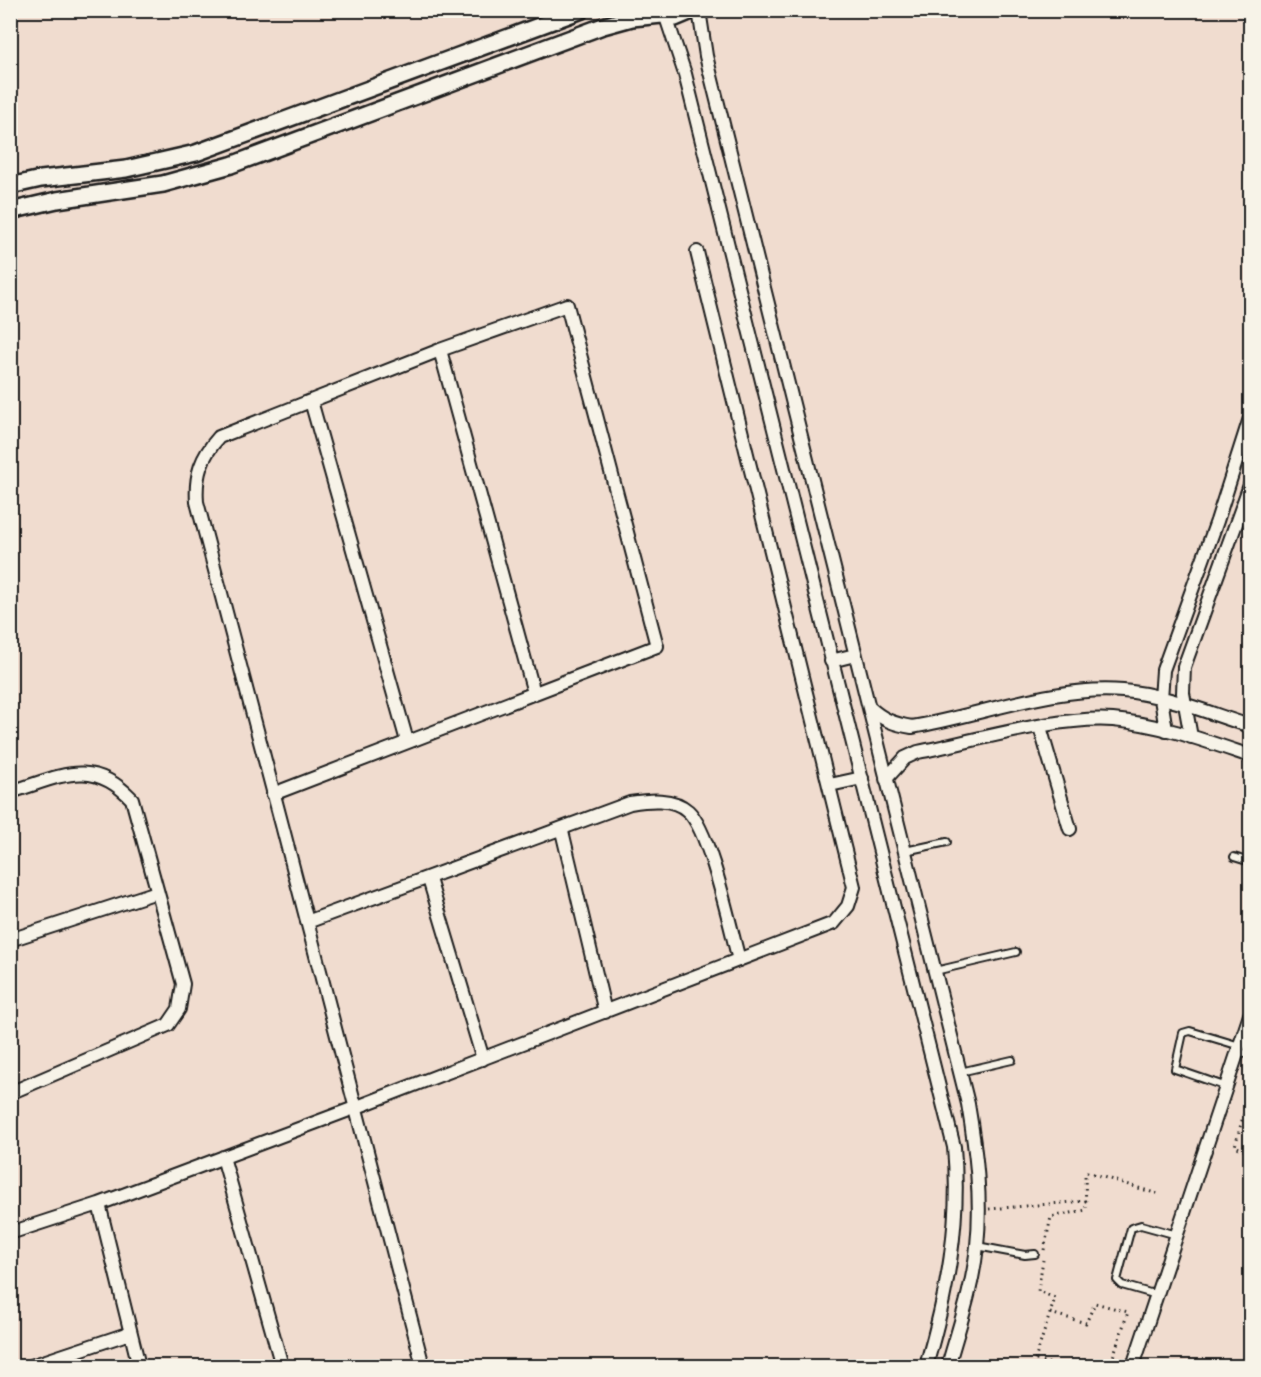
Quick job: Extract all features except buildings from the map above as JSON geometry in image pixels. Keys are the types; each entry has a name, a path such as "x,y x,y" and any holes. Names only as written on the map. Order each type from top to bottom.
{"street":[{"path":"10,186 58,177 126,169 196,153 582,10"},
{"path":"10,211 197,175 309,138 603,26 632,18 661,14 684,16 694,10"},
{"path":"661,14 688,85 954,1148 957,1191 954,1246 928,1361 949,1364 967,1303 977,1246 979,1210 974,1139 960,1072 706,56 699,10"},
{"path":"10,1233 99,1204 357,1107 834,923 848,906 854,886 697,252"},
{"path":"273,794 657,646 567,306 440,350 219,437 207,450 199,466 196,484 197,502 273,794 357,1107 423,1366"},
{"path":"440,350 534,693"},
{"path":"311,401 407,741"},
{"path":"1166,730 1161,699 1163,670 1221,511 1251,418"},
{"path":"1191,736 1185,706 1184,667 1251,485"},
{"path":"831,661 855,655"},
{"path":"869,708 881,718 912,727 1090,691 1126,691 1251,726"},
{"path":"886,779 905,758 918,752 1040,727 1094,720 1130,722 1166,730 1251,756"},
{"path":"1040,727 1070,830"},
{"path":"10,792 73,774 95,774 116,782 132,799 183,984 179,1009 168,1025 10,1093"},
{"path":"830,785 862,778"},
{"path":"307,922 562,831 630,803 653,799 670,802 687,810 702,829 739,960"},
{"path":"875,827 896,821"},
{"path":"562,831 605,1012"},
{"path":"429,879 483,1059"},
{"path":"10,940 157,892"},
{"path":"1133,1366 1227,1087 1243,1051 1251,1015"},
{"path":"223,1157 282,1366"},
{"path":"99,1204 139,1366"},
{"path":"31,1366 130,1333"}],"lane":[{"path":"904,851 947,842"},
{"path":"1234,857 1251,862"},
{"path":"934,971 1016,952"},
{"path":"1227,1087 1175,1069 1183,1033 1188,1031 1243,1051"},
{"path":"960,1072 1012,1060"},
{"path":"1158,1295 1122,1285 1117,1280 1131,1228 1141,1225 1178,1235"},
{"path":"977,1246 1025,1255 1035,1254"}],"path":[{"path":"1251,1091 1235,1148 1251,1153"},
{"path":"1034,1366 1054,1297 1038,1291 1049,1220 1053,1216 1084,1211 1087,1172 1161,1195"},
{"path":"979,1210 1086,1201"},
{"path":"1050,1313 1086,1323 1095,1302 1128,1312 1110,1366"},
{"path":"1036,1360 1059,1366"}]}
